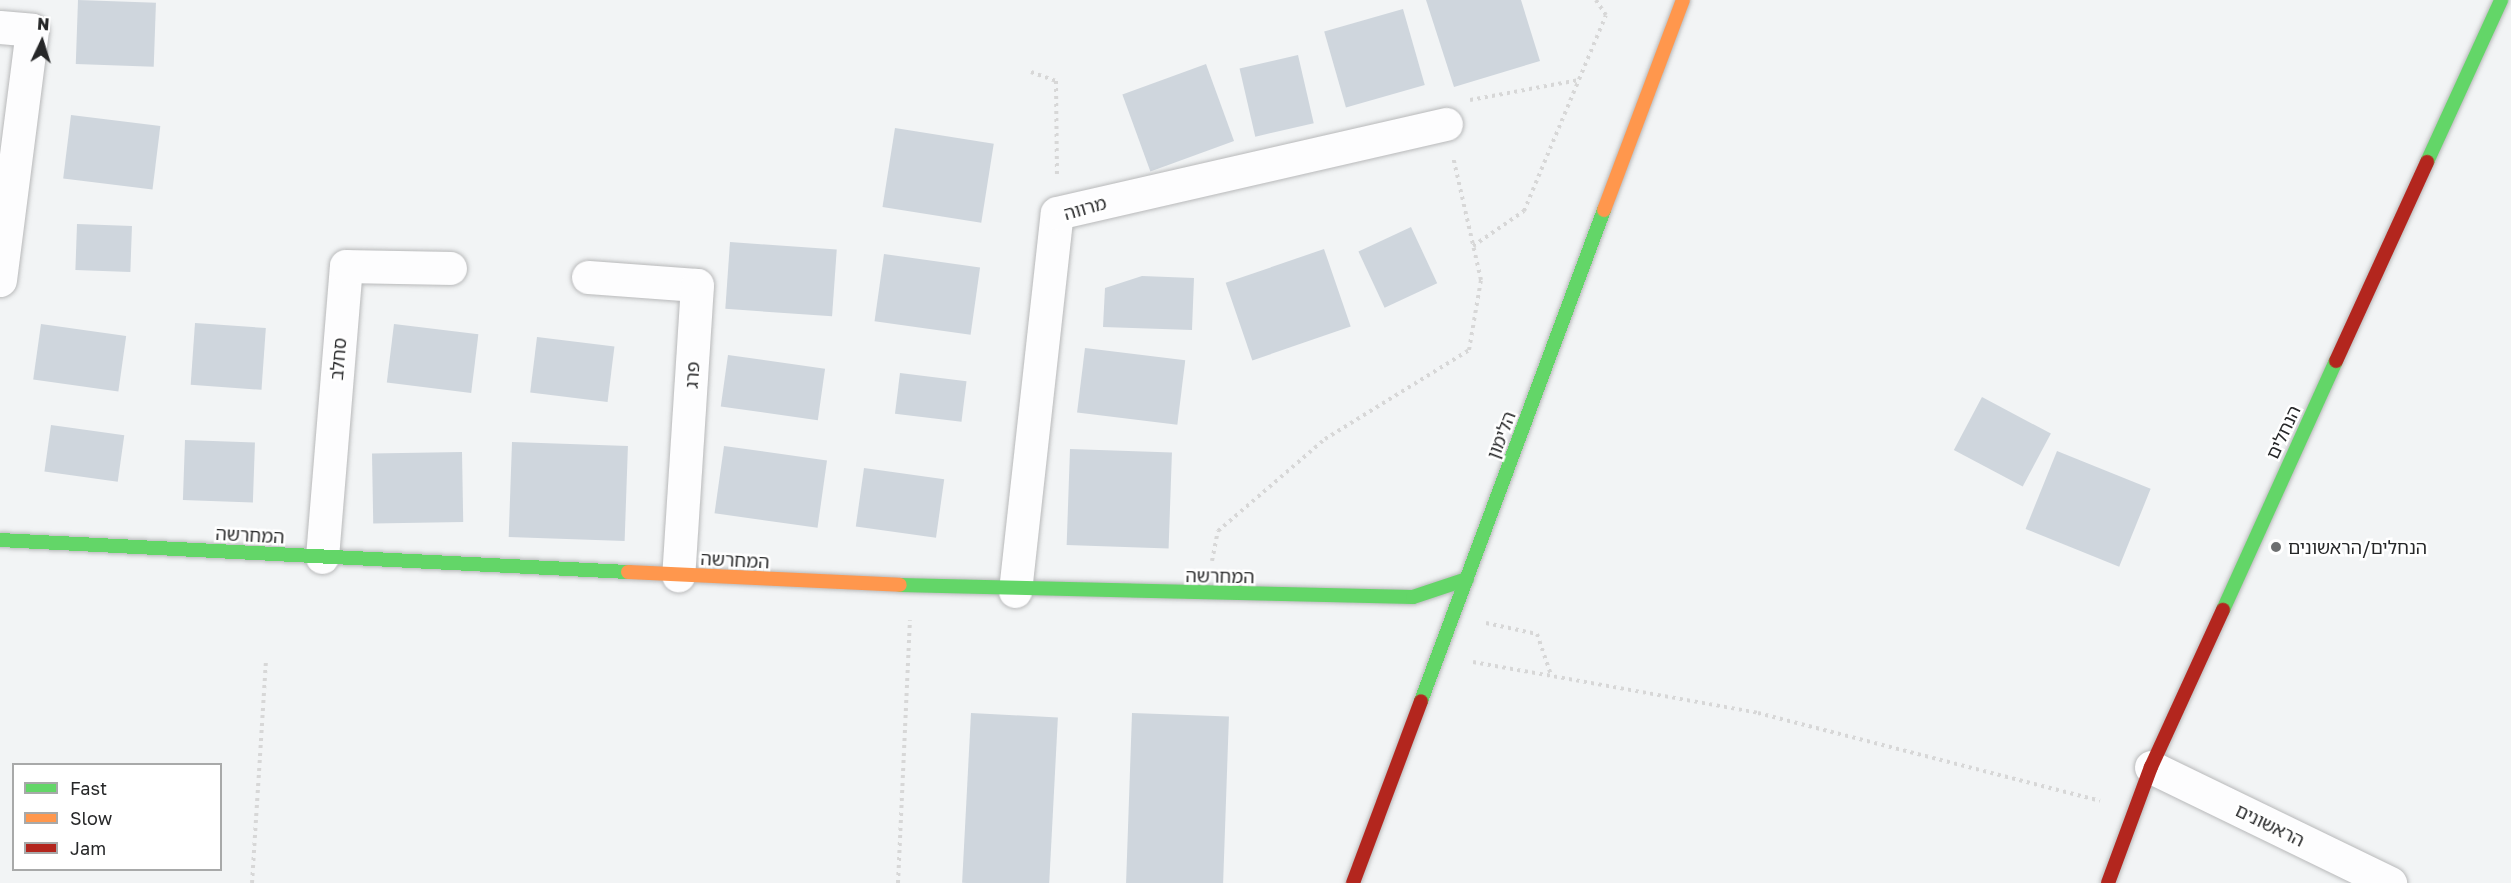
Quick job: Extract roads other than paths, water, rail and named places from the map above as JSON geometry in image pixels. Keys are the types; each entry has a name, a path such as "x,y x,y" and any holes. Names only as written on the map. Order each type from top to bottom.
{"street":[{"name":"הלימון","path":"1353,883 1683,0"},
{"name":"הנחלים","path":"2108,883 2133,809 2151,767 2501,0"},
{"path":"0,27 32,30 0,280"},
{"name":"מרווה","path":"1015,591 1057,213 1446,124"},
{"name":"סחלב","path":"322,557 346,266 450,268"},
{"name":"פרג","path":"588,277 698,285 678,575"},
{"name":"המחרשה","path":"0,540 1015,591 1413,597 1467,579"},
{"name":"הראשונים","path":"2151,767 2390,883"}],"place":[{"name":"הנחלים/הראשונים","path":"2276,547"}]}
